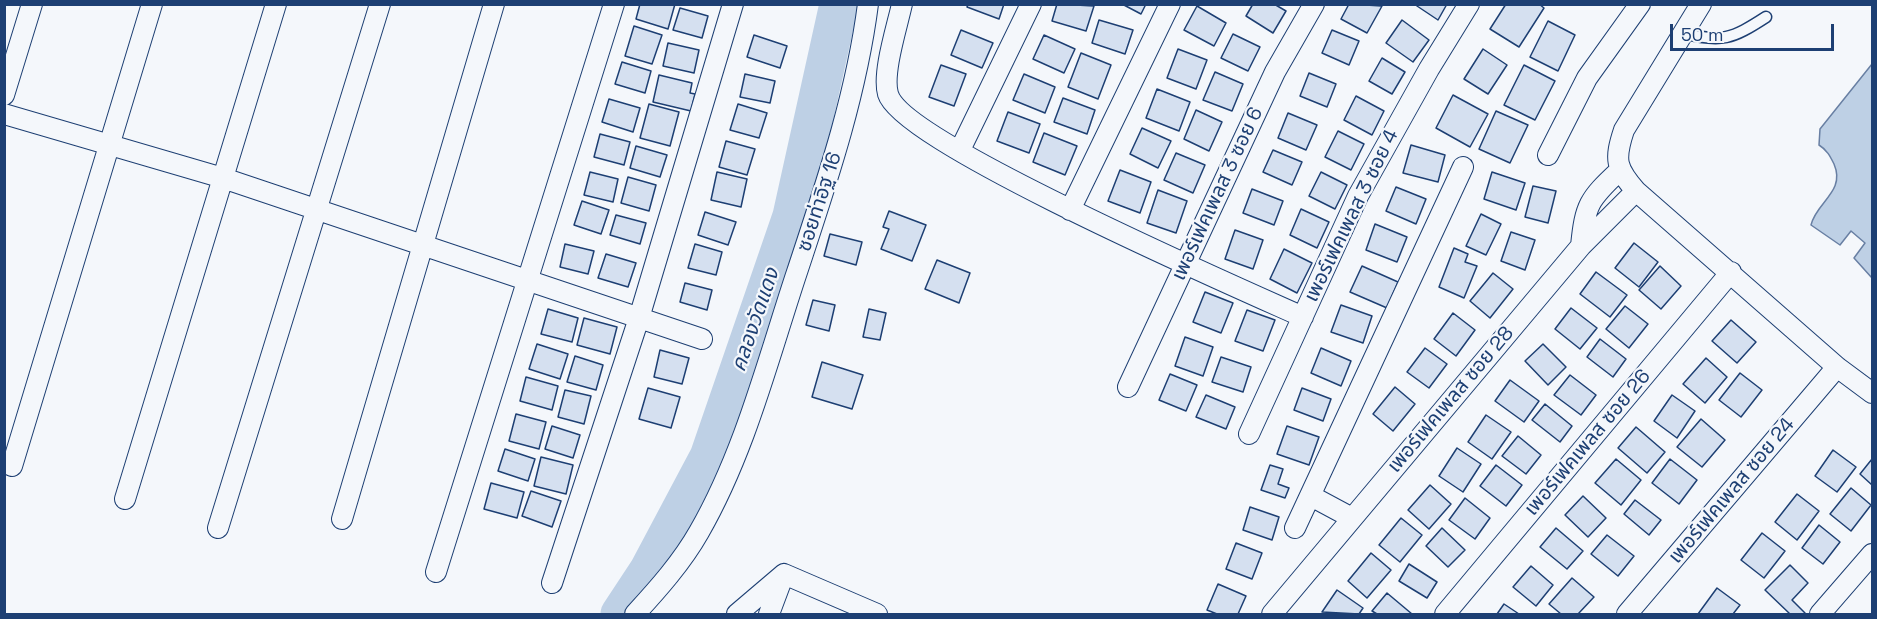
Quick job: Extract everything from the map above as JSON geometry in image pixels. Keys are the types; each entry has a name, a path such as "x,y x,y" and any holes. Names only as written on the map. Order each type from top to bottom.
{"street":[{"path":"4,95 32,4"},
{"path":"12,466 152,4"},
{"path":"125,499 276,4"},
{"path":"218,528 380,4"},
{"path":"342,519 494,4"},
{"path":"436,572 614,4"},
{"path":"552,583 639,318 733,4"},
{"name":"ซอยท่าอิฐ 16","path":"635,615 665,582 699,532 730,470 840,141 864,38 868,4"},
{"path":"902,4 887,80 888,95 899,111 925,131 1070,210 1303,317"},
{"path":"960,150 1031,4"},
{"path":"1070,210 1170,4"},
{"name":"เพอร์เฟคเพลส 3 ซอย 6","path":"1128,387 1275,72 1314,4"},
{"name":"เพอร์เฟคเพลส 3 ซอย 4","path":"1249,434 1358,196 1429,69 1469,4"},
{"path":"1548,155 1587,78 1640,4"},
{"path":"1701,4 1624,130 1618,147 1619,171 1636,191 1837,367 1872,393"},
{"path":"4,114 223,178 702,339"},
{"path":"1295,528 1463,167"},
{"path":"1581,246 1589,202 1619,171"},
{"name":"เพอร์เฟคเพลส ซอย 28","path":"1272,615 1581,246 1636,191"},
{"name":"เพอร์เฟคเพลส ซอย 26","path":"1445,615 1731,272"},
{"name":"เพอร์เฟคเพลส ซอย 24","path":"1627,615 1837,367"},
{"path":"1311,496 1352,518"},
{"path":"1820,615 1872,554"},
{"path":"737,615 784,574"},
{"path":"769,615 784,574"},
{"path":"784,574 877,615"}],"lane":[{"path":"1682,33 1717,40 1731,38 1766,17"}],"water":[{"path":"1872,64 1872,278 1854,258 1865,243 1851,231 1840,245 1811,225 1818,210 1833,190 1837,174 1830,156 1819,145 1820,129"}],"building":[{"path":"640,4 675,4 668,29 636,19"},
{"path":"968,4 1004,4 999,19 967,7"},
{"path":"1057,4 1094,6 1086,31 1052,21"},
{"path":"1122,4 1146,4 1141,14"},
{"path":"1253,4 1274,4 1286,11 1273,33 1246,16"},
{"path":"1349,4 1382,6 1367,33 1341,19"},
{"path":"1414,4 1447,4 1438,20"},
{"path":"1506,4 1539,4 1544,8 1519,47 1490,29"},
{"path":"1197,6 1226,23 1214,46 1184,30"},
{"path":"680,8 708,16 702,38 673,30"},
{"path":"1099,20 1133,30 1125,54 1092,43"},
{"path":"1402,20 1429,40 1413,62 1386,43"},
{"path":"1548,21 1575,35 1558,71 1530,57"},
{"path":"634,26 662,35 652,64 625,56"},
{"path":"961,30 993,43 982,68 951,55"},
{"path":"1332,30 1359,41 1349,65 1322,53"},
{"path":"1233,34 1260,47 1248,71 1221,58"},
{"path":"754,35 787,46 780,68 747,57"},
{"path":"1044,35 1075,49 1064,73 1033,59"},
{"path":"668,43 699,50 694,73 663,66"},
{"path":"1178,49 1207,60 1196,89 1167,78"},
{"path":"1483,49 1507,65 1488,94 1464,79"},
{"path":"1081,53 1111,65 1098,99 1068,87"},
{"path":"1382,58 1405,72 1392,94 1369,81"},
{"path":"622,62 651,71 645,93 615,84"},
{"path":"941,65 966,74 954,106 929,97"},
{"path":"1524,65 1555,81 1535,120 1504,105"},
{"path":"1215,72 1243,84 1232,111 1203,100"},
{"path":"1309,73 1336,84 1327,107 1300,96"},
{"path":"745,74 775,81 770,103 740,97"},
{"path":"1024,74 1055,87 1045,113 1013,100"},
{"path":"659,75 692,83 690,93 695,94 691,111 653,102"},
{"path":"1157,89 1190,102 1179,131 1146,118"},
{"path":"1453,95 1488,114 1470,147 1436,128"},
{"path":"1356,96 1384,111 1372,135 1344,120"},
{"path":"1063,98 1095,110 1087,134 1054,122"},
{"path":"609,99 640,108 633,132 602,122"},
{"path":"649,104 679,112 670,146 640,138"},
{"path":"738,104 767,113 759,138 730,130"},
{"path":"1196,110 1222,122 1209,151 1184,139"},
{"path":"1496,111 1528,125 1510,163 1479,149"},
{"path":"1008,112 1040,124 1029,153 997,141"},
{"path":"1288,113 1317,125 1306,150 1278,138"},
{"path":"1142,128 1171,141 1158,168 1130,154"},
{"path":"1338,131 1364,144 1351,170 1325,157"},
{"path":"1044,133 1077,146 1065,175 1033,162"},
{"path":"600,134 630,142 624,165 594,157"},
{"path":"726,141 755,149 747,175 719,167"},
{"path":"1411,145 1445,155 1438,182 1403,173"},
{"path":"636,146 667,155 660,177 630,168"},
{"path":"1273,150 1302,162 1292,185 1263,172"},
{"path":"1176,153 1205,165 1193,193 1164,180"},
{"path":"1120,170 1151,182 1140,213 1108,201"},
{"path":"590,172 618,179 613,202 584,195"},
{"path":"717,172 747,179 741,207 711,200"},
{"path":"1321,172 1347,185 1335,209 1309,196"},
{"path":"1492,172 1525,183 1516,210 1484,199"},
{"path":"628,177 656,185 649,211 621,203"},
{"path":"1533,186 1556,191 1548,223 1525,217"},
{"path":"1396,187 1426,199 1416,224 1386,211"},
{"path":"1252,189 1283,201 1274,225 1243,213"},
{"path":"1158,190 1187,201 1176,233 1147,223"},
{"path":"582,201 609,210 601,234 574,225"},
{"path":"1301,209 1329,222 1317,248 1290,235"},
{"path":"889,211 926,225 912,261 881,249 889,229 883,227"},
{"path":"705,212 736,222 728,245 698,235"},
{"path":"1481,214 1501,224 1486,255 1466,246"},
{"path":"616,215 646,223 640,244 610,235"},
{"path":"1375,224 1407,237 1397,262 1366,250"},
{"path":"1235,230 1263,240 1253,269 1225,259"},
{"path":"1511,232 1535,240 1525,270 1501,261"},
{"path":"830,234 862,242 856,265 824,256"},
{"path":"1634,243 1658,262 1639,287 1615,268"},
{"path":"565,244 594,251 588,274 560,267"},
{"path":"695,244 722,252 716,275 688,268"},
{"path":"1454,248 1468,254 1465,262 1477,266 1464,298 1439,287"},
{"path":"1284,249 1312,263 1297,293 1270,279"},
{"path":"606,254 636,263 628,287 598,278"},
{"path":"937,260 970,273 959,303 925,289"},
{"path":"1362,266 1398,282 1387,308 1350,292"},
{"path":"1660,266 1681,286 1661,309 1639,290"},
{"path":"1596,272 1627,295 1610,317 1580,294"},
{"path":"1493,273 1513,289 1490,318 1470,301"},
{"path":"685,283 712,290 707,310 680,302"},
{"path":"1205,292 1233,303 1221,333 1193,322"},
{"path":"813,300 835,305 829,331 806,325"},
{"path":"1341,305 1372,316 1363,343 1331,332"},
{"path":"1625,306 1648,324 1629,348 1606,329"},
{"path":"1571,308 1597,328 1580,349 1555,329"},
{"path":"548,309 578,318 572,342 541,334"},
{"path":"869,309 886,313 880,340 863,337"},
{"path":"1247,310 1275,320 1263,351 1235,341"},
{"path":"1453,313 1475,330 1456,356 1434,339"},
{"path":"584,318 617,327 610,354 577,345"},
{"path":"1731,320 1756,342 1737,363 1712,341"},
{"path":"1185,337 1213,347 1203,376 1175,366"},
{"path":"1600,339 1626,359 1613,377 1587,357"},
{"path":"537,344 568,354 560,379 529,369"},
{"path":"1543,344 1566,367 1548,385 1525,361"},
{"path":"1321,348 1351,361 1341,386 1311,373"},
{"path":"1425,348 1447,364 1429,388 1407,372"},
{"path":"660,350 689,358 682,384 654,377"},
{"path":"575,356 603,365 596,390 567,382"},
{"path":"1221,357 1251,367 1243,392 1212,382"},
{"path":"1706,358 1727,377 1705,403 1683,384"},
{"path":"822,362 863,375 852,409 812,397"},
{"path":"1740,373 1762,390 1741,417 1719,400"},
{"path":"1170,374 1197,385 1186,411 1159,400"},
{"path":"1570,375 1596,395 1581,415 1554,395"},
{"path":"526,377 558,386 552,410 520,401"},
{"path":"1510,380 1539,401 1524,422 1495,401"},
{"path":"1395,387 1415,404 1393,431 1373,414"},
{"path":"648,388 680,397 671,428 639,419"},
{"path":"1302,388 1331,399 1323,421 1294,410"},
{"path":"565,390 591,396 584,424 558,417"},
{"path":"1206,395 1235,407 1226,429 1196,417"},
{"path":"1672,395 1695,411 1677,438 1654,421"},
{"path":"1545,404 1572,426 1560,442 1532,420"},
{"path":"516,414 546,422 539,449 509,441"},
{"path":"1486,415 1511,432 1492,459 1468,442"},
{"path":"1701,419 1725,440 1702,467 1677,447"},
{"path":"552,426 580,435 573,458 545,449"},
{"path":"1287,426 1319,437 1309,465 1277,454"},
{"path":"1636,427 1665,452 1647,473 1618,448"},
{"path":"1518,436 1541,455 1526,474 1502,456"},
{"path":"1457,448 1481,464 1463,492 1439,476"},
{"path":"505,449 535,459 528,481 498,471"},
{"path":"1833,450 1856,467 1837,492 1815,476"},
{"path":"541,457 573,465 566,494 534,486"},
{"path":"1616,459 1641,480 1621,505 1595,483"},
{"path":"1670,459 1697,480 1679,504 1652,483"},
{"path":"1872,459 1872,485 1860,474"},
{"path":"1270,465 1283,469 1278,484 1289,488 1285,498 1261,490"},
{"path":"1496,465 1522,485 1506,506 1480,486"},
{"path":"491,483 524,492 517,518 484,509"},
{"path":"1430,485 1451,504 1429,529 1408,510"},
{"path":"1851,488 1871,505 1851,531 1830,514"},
{"path":"531,491 561,501 552,527 522,516"},
{"path":"1797,494 1819,511 1797,540 1775,522"},
{"path":"1583,496 1606,518 1588,537 1565,515"},
{"path":"1465,498 1490,518 1475,539 1449,520"},
{"path":"1635,500 1661,520 1649,535 1624,514"},
{"path":"1250,507 1279,517 1272,540 1243,530"},
{"path":"1401,518 1422,535 1400,562 1379,545"},
{"path":"1819,525 1840,542 1823,564 1802,548"},
{"path":"1442,528 1465,550 1448,567 1426,546"},
{"path":"1556,528 1583,551 1567,569 1540,547"},
{"path":"1762,533 1785,551 1764,578 1741,560"},
{"path":"1607,535 1634,556 1618,576 1591,554"},
{"path":"1236,543 1262,553 1252,579 1226,569"},
{"path":"1371,553 1391,570 1367,598 1348,581"},
{"path":"1409,564 1437,582 1427,598 1399,581"},
{"path":"1790,565 1808,583 1792,600 1804,614 1790,614 1765,590"},
{"path":"1531,566 1553,585 1536,606 1513,587"},
{"path":"1572,578 1594,597 1578,614 1561,614 1549,604"},
{"path":"1218,584 1246,596 1238,614 1217,614 1207,610"},
{"path":"1717,588 1740,605 1733,614 1698,614"},
{"path":"1337,590 1363,608 1359,614 1322,612"},
{"path":"1387,593 1412,614 1377,614 1372,611"},
{"path":"1504,604 1519,614 1497,614"}],"waterway":[{"name":"คลองวัดแดง","path":"620,614 649,570 709,457 792,216 839,4"}]}
